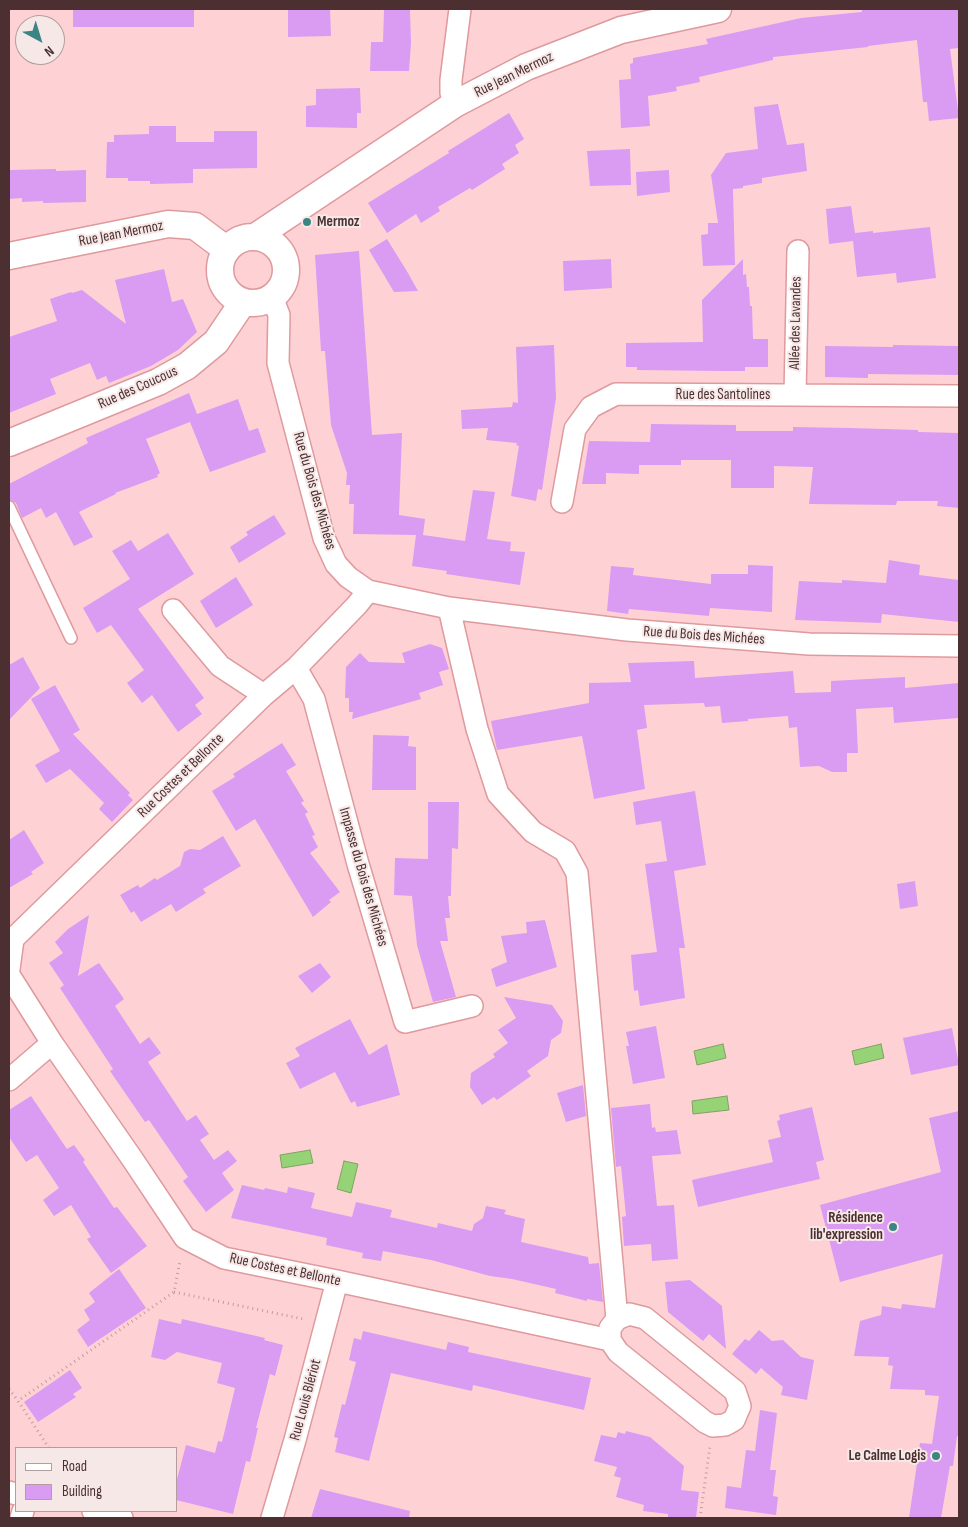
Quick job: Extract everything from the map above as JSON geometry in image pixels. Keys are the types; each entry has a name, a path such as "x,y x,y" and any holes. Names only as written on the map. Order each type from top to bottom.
{"street":[{"path":"455,104 451,93 451,80 460,9"},
{"name":"Rue Jean Mermoz","path":"254,237 455,104 526,67 621,30 718,9"},
{"name":"Rue Jean Mermoz","path":"280,251 329,186"},
{"name":"Rue Jean Mermoz","path":"9,256 168,224 195,226 227,250"},
{"path":"254,237 269,241 280,251 284,258 286,272 281,288 272,297 262,302 243,302 226,290 220,277 221,261 227,250 234,243 242,239 254,237"},
{"name":"Allée des Lavandes","path":"794,395 798,250"},
{"name":"Rue du Bois des Michées","path":"272,297 280,315 278,363 324,538 336,564 348,577 368,591 449,608 628,630 799,643 959,646"},
{"name":"Rue des Coucous","path":"9,443 158,382 187,366 216,342 243,302"},
{"name":"Rue des Santolines","path":"562,502 575,429 591,407 616,394 959,396"},
{"name":"Rue Costes et Bellonte","path":"9,969 13,939 264,695 296,668 357,605 368,591"},
{"path":"449,608 477,729 498,794 533,832 565,851 577,873 617,1319"},
{"path":"173,610 220,666 264,695"},
{"name":"Impasse du Bois des Michées","path":"296,668 314,699 358,864 405,1022 472,1006"},
{"name":"Rue Costes et Bellonte","path":"9,975 52,1043 185,1238 224,1258 337,1280 610,1340"},
{"path":"9,1080 52,1043"},
{"name":"Rue Louis Blériot","path":"272,1518 337,1280"},
{"path":"629,1314 645,1318 735,1391 740,1406 734,1420 725,1425 713,1426 705,1422 618,1352 610,1340 610,1328 617,1319 629,1314"},
{"path":"96,1512 122,1518"}],"lane":[{"path":"9,507 71,638"}],"path":[{"path":"18,1401 174,1292 185,1238"},
{"path":"174,1292 326,1324"},
{"path":"9,1389 48,1447"},
{"path":"700,1518 713,1426"}],"shaded area":[{"path":"723,1044 726,1058 697,1065 694,1051"},
{"path":"881,1044 884,1058 855,1065 852,1051"},
{"path":"727,1096 729,1110 693,1114 692,1101"},
{"path":"310,1150 313,1163 282,1168 280,1155"},
{"path":"344,1161 358,1164 351,1193 337,1189"}],"building":[{"path":"73,9 194,9 194,27 73,27"},
{"path":"288,9 330,9 331,36 288,37"},
{"path":"862,9 959,9 959,48 950,49 959,118 929,121 927,102 923,102 917,40 773,57 773,60 699,77 700,82 676,87 677,91 648,96 650,126 621,128 619,80 631,79 630,64 633,63 633,58 708,44 706,39 801,18 862,12"},
{"path":"384,10 410,10 411,43 409,71 370,71 371,42 383,42"},
{"path":"360,88 361,113 357,113 357,128 306,127 306,106 316,105 316,89"},
{"path":"778,104 787,145 804,143 807,171 762,178 762,183 733,189 735,265 703,266 701,235 708,234 708,223 718,223 711,175 726,153 758,149 754,107"},
{"path":"509,113 524,139 515,145 519,153 502,164 505,169 472,190 470,188 438,207 440,211 421,223 416,214 387,233 368,203"},
{"path":"149,126 176,126 176,142 214,142 214,131 257,131 257,168 193,169 193,183 150,184 150,181 128,181 128,178 106,178 107,142 114,142 114,135 149,134"},
{"path":"630,149 631,185 590,186 587,151"},
{"path":"56,169 56,171 86,170 86,202 43,203 43,201 22,202 22,198 9,199 9,170"},
{"path":"669,170 670,192 637,196 636,172"},
{"path":"851,206 855,233 930,227 936,278 897,283 896,273 857,277 853,241 829,244 826,209"},
{"path":"387,239 418,291 394,292 369,250"},
{"path":"359,251 372,435 402,433 399,515 425,519 423,535 465,541 473,490 495,492 487,539 511,542 510,551 525,552 520,585 446,574 447,571 412,566 416,535 353,534 354,504 349,504 350,485 346,485 347,473 331,425 325,351 321,351 315,255"},
{"path":"611,259 612,288 564,291 563,261"},
{"path":"743,259 743,275 746,274 750,306 752,306 753,339 768,339 768,367 745,367 745,371 722,371 637,370 637,367 626,367 626,343 703,342 702,300"},
{"path":"164,269 172,302 183,299 197,332 178,350 151,366 109,383 106,376 97,380 90,363 50,379 56,394 9,413 9,337 57,321 50,299 82,290 126,324 115,280"},
{"path":"554,345 556,398 542,490 538,489 536,501 511,496 519,446 516,445 517,443 486,440 488,428 462,429 461,410 512,407 513,402 518,403 516,347"},
{"path":"893,345 959,346 959,375 868,374 868,378 825,377 825,346 893,347"},
{"path":"189,393 197,414 238,399 249,431 258,428 266,452 210,472 190,422 146,439 160,473 157,475 158,477 115,493 79,512 93,537 74,546 56,512 46,518 41,508 22,518 16,503 9,500 9,484 88,443 86,438"},
{"path":"651,424 736,425 736,431 793,431 793,427 918,430 918,432 959,433 959,508 937,506 938,501 897,501 896,505 809,504 813,467 774,466 774,488 731,488 731,460 681,460 681,465 639,465 639,474 606,473 606,484 582,484 589,441 650,442"},
{"path":"274,515 286,534 239,563 230,547 248,535 246,532"},
{"path":"168,533 194,574 138,609 204,698 195,705 202,714 178,732 152,695 142,703 127,683 144,670 111,625 97,633 83,608 130,579 112,551 131,540 138,551"},
{"path":"889,560 920,565 919,575 959,580 959,622 882,614 881,623 795,620 799,581 842,583 842,580 886,583"},
{"path":"748,565 773,566 772,612 710,608 709,616 629,609 628,614 607,611 611,566 634,568 633,575 711,584 711,574 748,574"},
{"path":"236,577 253,605 216,628 200,601"},
{"path":"430,644 442,648 449,669 439,672 443,685 419,693 421,699 352,719 353,712 349,712 349,698 345,698 346,667 360,653 369,662 405,663 402,653"},
{"path":"23,657 40,688 9,720 9,665"},
{"path":"694,661 695,678 793,671 795,693 831,692 831,681 905,677 905,688 959,683 959,718 894,723 893,707 856,709 858,753 847,753 847,772 832,772 819,766 800,767 797,727 789,728 788,716 722,723 720,706 705,707 704,703 644,705 647,728 637,730 645,789 594,799 582,736 497,750 491,721 589,703 589,683 631,682 628,663"},
{"path":"55,685 80,730 73,734 130,793 128,795 133,800 112,822 99,809 104,803 70,769 46,783 35,765 60,751 31,699"},
{"path":"373,735 409,736 408,746 416,747 416,790 372,790"},
{"path":"282,743 296,765 286,771 304,801 301,803 308,812 305,814 315,835 312,836 318,847 310,853 340,892 329,900 331,902 313,917 255,819 236,831 212,791 235,777 233,774"},
{"path":"695,791 706,865 674,871 685,948 679,948 685,998 640,1006 638,990 634,991 631,955 657,952 645,864 667,861 661,821 636,825 633,802"},
{"path":"428,802 459,802 458,849 452,848 451,896 448,896 450,918 445,918 448,941 440,941 456,997 433,1002 417,945 412,896 394,895 395,858 428,859"},
{"path":"24,830 44,863 31,872 33,874 9,888 9,840"},
{"path":"223,836 241,866 203,889 206,893 176,912 171,904 141,922 134,911 131,913 120,895 138,885 140,888 155,878 157,880 180,866 184,852 190,849 200,850"},
{"path":"915,881 918,906 900,909 897,884"},
{"path":"89,915 78,976 99,963 124,999 115,1006 140,1044 149,1037 161,1053 148,1062 187,1121 196,1115 209,1134 200,1140 214,1160 228,1150 237,1161 222,1173 234,1190 206,1212 183,1181 188,1177 149,1120 145,1122 110,1071 113,1069 60,988 64,985 49,963 63,953 55,942 68,929"},
{"path":"545,920 557,967 496,987 491,969 507,962 501,936 527,933 526,922"},
{"path":"320,963 331,977 312,993 298,976"},
{"path":"504,997 552,1005 563,1021 561,1033 551,1040 548,1056 527,1071 531,1076 497,1100 494,1097 482,1105 470,1087 471,1073 495,1057 493,1054 508,1043 498,1030 516,1018"},
{"path":"350,1019 369,1055 387,1044 400,1095 357,1107 355,1101 351,1103 335,1072 300,1089 286,1063 300,1056 295,1048"},
{"path":"656,1026 665,1078 633,1084 626,1046 629,1046 626,1032"},
{"path":"952,1028 959,1065 911,1075 903,1038"},
{"path":"583,1085 586,1116 566,1122 557,1093"},
{"path":"31,1096 67,1149 74,1145 85,1160 83,1162 114,1208 117,1207 147,1246 111,1273 87,1239 91,1237 71,1205 54,1216 43,1200 59,1188 37,1155 26,1162 9,1137 9,1110"},
{"path":"650,1104 652,1128 655,1127 656,1132 677,1130 681,1154 652,1156 657,1206 674,1205 678,1259 652,1261 651,1244 624,1246 622,1217 626,1216 621,1166 616,1167 611,1108"},
{"path":"812,1107 824,1160 816,1162 820,1179 698,1207 692,1180 773,1162 768,1140 781,1137 777,1121 780,1120 779,1115"},
{"path":"959,1111 959,1436 957,1436 953,1466 950,1466 941,1518 909,1518 920,1443 932,1444 939,1396 925,1395 925,1390 890,1389 893,1366 888,1365 889,1357 854,1356 860,1321 881,1315 882,1306 901,1309 902,1304 935,1308 943,1254 840,1282 820,1205 941,1172 929,1118"},
{"path":"242,1185 287,1193 288,1187 315,1193 311,1208 352,1217 356,1202 392,1210 390,1217 437,1228 438,1223 472,1231 474,1224 483,1218 486,1206 506,1210 504,1214 525,1219 521,1242 588,1257 589,1264 599,1263 603,1302 587,1299 587,1301 555,1293 556,1289 490,1276 431,1260 383,1251 381,1261 362,1258 363,1253 326,1245 327,1238 231,1218"},
{"path":"119,1269 146,1308 88,1347 77,1330 90,1320 84,1310 95,1302 89,1293"},
{"path":"690,1280 722,1306 726,1349 709,1334 703,1341 668,1312 665,1282"},
{"path":"159,1319 181,1324 182,1319 265,1338 264,1340 283,1345 275,1376 270,1374 256,1428 258,1428 250,1462 246,1461 233,1514 178,1500 178,1475 186,1445 215,1453 218,1441 222,1442 235,1388 217,1383 222,1363 177,1352 165,1360 151,1357"},
{"path":"759,1330 772,1341 783,1340 801,1357 814,1360 807,1400 781,1395 783,1387 761,1368 756,1374 732,1354 745,1339 749,1341"},
{"path":"363,1331 446,1350 448,1342 469,1347 468,1352 591,1378 584,1410 473,1385 472,1391 391,1373 369,1461 335,1452 338,1438 334,1437 342,1404 345,1405 356,1362 349,1360 354,1338 361,1340"},
{"path":"70,1370 82,1388 73,1394 76,1397 38,1422 24,1402"},
{"path":"760,1410 777,1413 770,1470 776,1470 773,1496 778,1497 776,1515 725,1508 727,1486 741,1488 746,1450 755,1451"},
{"path":"626,1431 650,1437 684,1466 681,1490 699,1492 696,1518 668,1518 668,1514 643,1511 644,1505 616,1497 621,1478 614,1476 617,1467 594,1461 601,1435 616,1438 618,1432 625,1434"},
{"path":"320,1489 410,1511 409,1518 311,1518"}],"place":[{"name":"Mermoz","path":"307,222"},
{"name":"Résidence lib'expression","path":"893,1227"},
{"name":"Le Calme Logis","path":"936,1456"}]}
